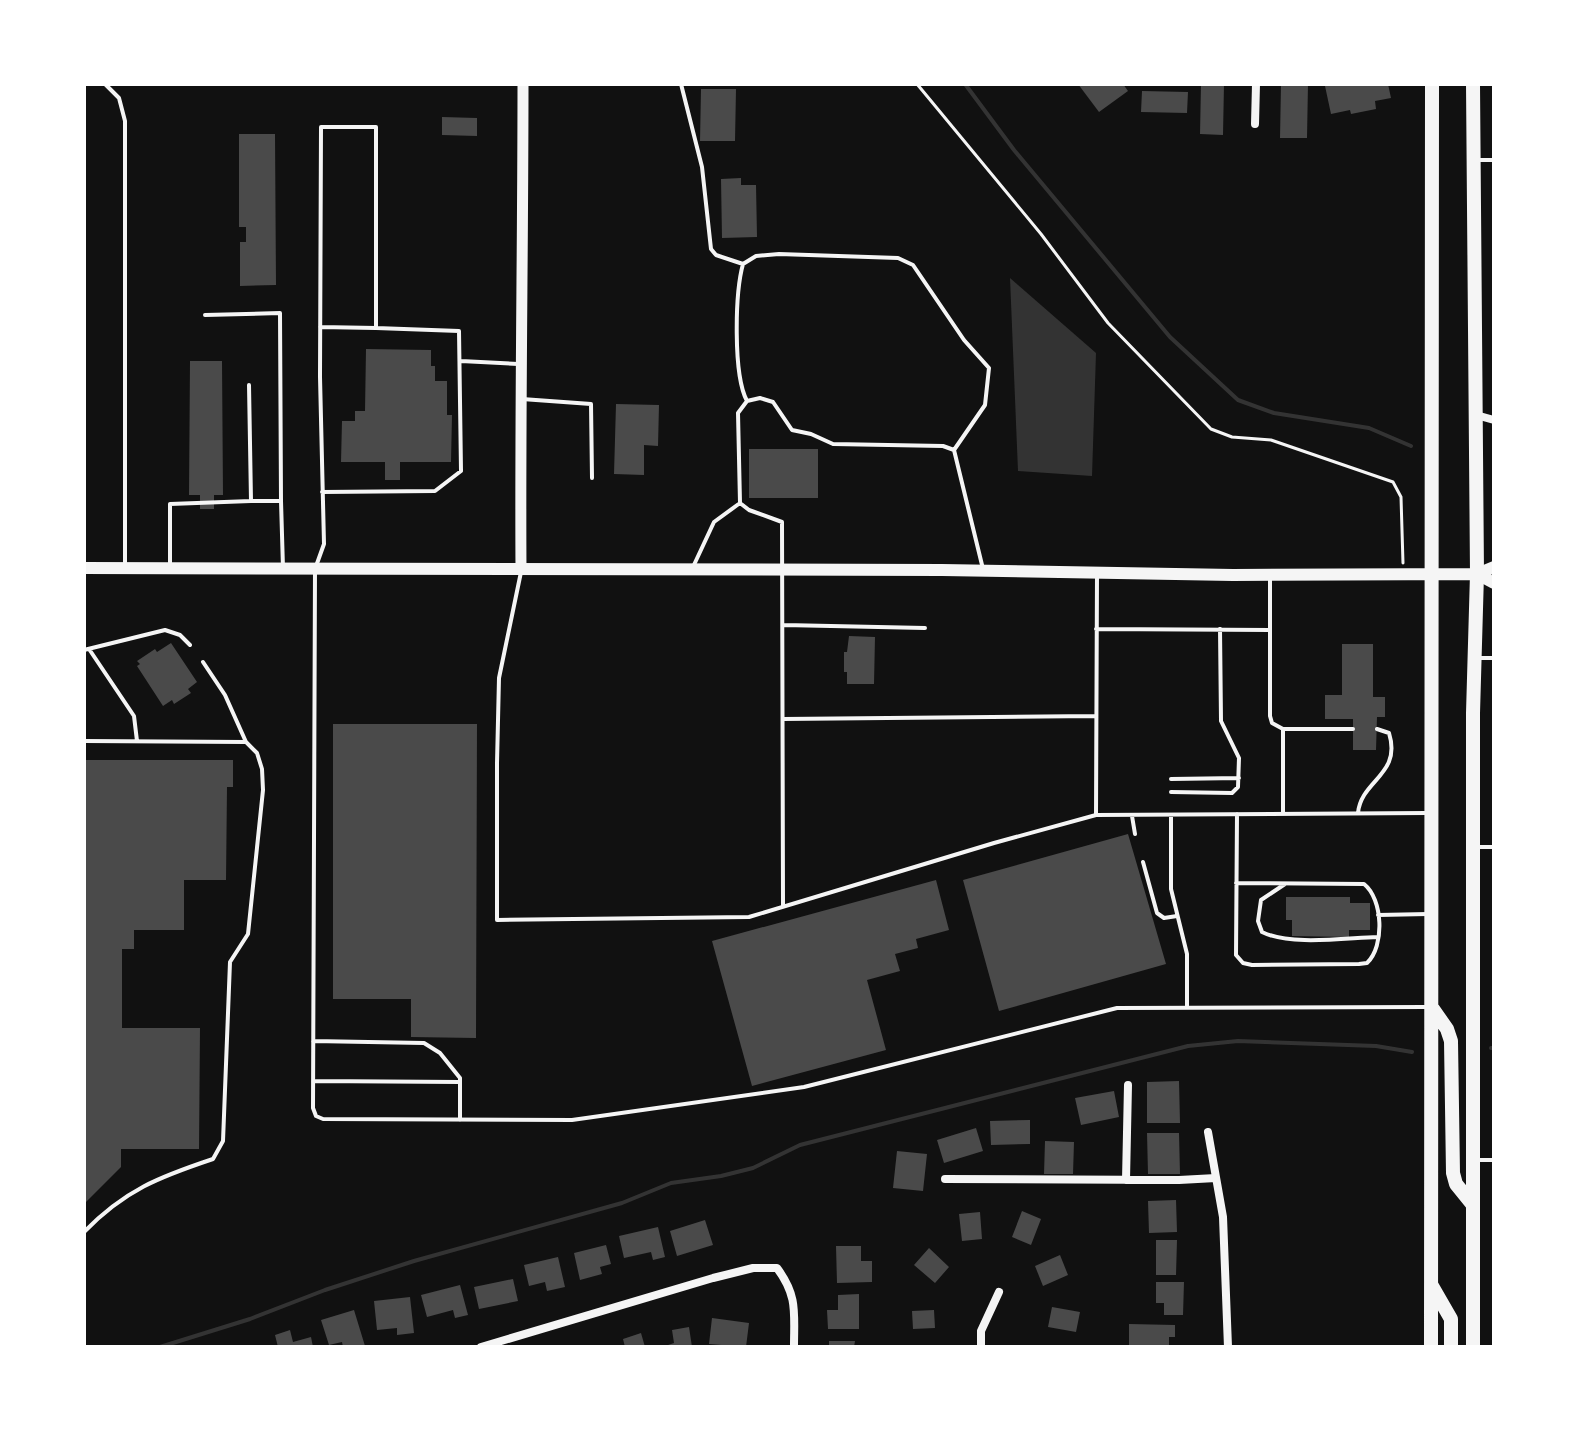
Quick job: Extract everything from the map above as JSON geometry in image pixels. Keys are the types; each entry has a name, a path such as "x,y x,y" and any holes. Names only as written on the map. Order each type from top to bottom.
{"main road":[{"path":"1431,1347 1432,84"},
{"path":"1463,84 1473,103"},
{"path":"1473,84 1477,574 1472,847 1473,1347"},
{"path":"84,568 783,569 1432,575 1477,574 1494,567"},
{"path":"1477,574 1494,583"},
{"path":"1432,1007 1451,1041 1454,1178 1473,1205"},
{"path":"1430,1282 1451,1319 1451,1347"}],"street":[{"path":"521,569 523,84"},
{"path":"1255,124 1256,84"},
{"path":"1475,415 1494,420"},
{"path":"1126,1180 1128,1085"},
{"path":"1208,1132 1223,1217 1228,1347"},
{"path":"945,1179 1216,1178"},
{"path":"481,1347 753,1268 777,1268 788,1283 794,1298 794,1347"},
{"path":"981,1347 981,1331 999,1292"}],"lane":[{"path":"105,84 119,98 125,121 125,568"},
{"path":"681,84 702,167 711,249 716,255 743,264"},
{"path":"376,328 376,127 321,127 320,327 324,544 315,569 313,1108 316,1116 323,1119 572,1120 804,1087 1117,1008 1432,1007"},
{"path":"1473,160 1494,160"},
{"path":"747,401 741,390 738,353 743,264 756,256 779,254 898,258 913,265 964,340 989,368 985,405 954,450 984,571"},
{"path":"205,315 280,313 283,568"},
{"path":"320,327 459,331 461,361 461,471 435,491 322,492"},
{"path":"461,361 520,364"},
{"path":"249,385 251,501"},
{"path":"740,503 738,413 747,401 760,398 773,402 792,430 833,444 943,446 954,450"},
{"path":"520,399 591,404 592,478"},
{"path":"170,568 170,504 281,501"},
{"path":"740,503 749,510 782,522 783,905"},
{"path":"692,569 714,522 740,503"},
{"path":"521,569 499,678 497,920 749,917 1096,815 1432,813"},
{"path":"1096,815 1097,574"},
{"path":"1270,574 1272,723 1283,729 1353,729"},
{"path":"783,625 925,628"},
{"path":"1096,629 1270,630"},
{"path":"1171,792 1232,793 1238,787 1239,758 1221,721 1220,629"},
{"path":"137,741 134,716 86,650 165,630 180,635 190,645"},
{"path":"1474,658 1494,658"},
{"path":"84,1232 128,1193 156,1179 213,1159 223,1141 230,962 248,934 263,790 257,753 246,742 225,695 203,662"},
{"path":"783,719 1095,716"},
{"path":"1283,729 1283,814"},
{"path":"1358,813 1361,800 1387,768 1392,755 1389,733 1377,729"},
{"path":"84,741 246,742"},
{"path":"1171,779 1239,778"},
{"path":"1236,883 1364,884 1371,889 1378,915 1375,951 1367,963 1247,965 1236,955 1236,883 1237,814"},
{"path":"1132,815 1135,834"},
{"path":"1171,815 1171,889 1187,954 1187,1007"},
{"path":"1472,847 1494,847"},
{"path":"1143,862 1157,913 1164,918 1177,916"},
{"path":"1287,883 1261,900 1258,921 1262,932 1291,939 1377,937"},
{"path":"1378,915 1432,914"},
{"path":"313,1041 424,1043 440,1053 455,1071 460,1082 460,1120"},
{"path":"313,1081 460,1082"},
{"path":"1473,1160 1494,1160"}],"path":[{"path":"917,84 1041,234 1108,323 1211,429 1232,437 1271,440 1393,482 1401,497 1403,574"}],"shaded area":[{"path":"1010,278 1096,353 1092,476 1018,471"}],"building":[{"path":"1078,84 1123,84 1128,91 1099,112"},
{"path":"1201,84 1224,84 1223,135 1200,134"},
{"path":"1281,84 1308,84 1307,138 1280,138"},
{"path":"1388,84 1391,98 1375,101 1376,109 1331,114 1325,86"},
{"path":"701,89 736,89 735,141 700,141"},
{"path":"1142,91 1188,92 1187,113 1141,112"},
{"path":"442,117 477,118 477,136 442,135"},
{"path":"239,134 275,134 276,285 240,286 240,242 246,242 246,227 239,227"},
{"path":"741,178 741,185 756,185 757,237 722,238 721,179"},
{"path":"366,349 431,350 435,381 447,381 447,415 452,415 451,462 400,462 400,480 385,480 385,462 341,462 342,421 355,421 355,411 365,411"},
{"path":"190,361 222,361 223,495 214,495 214,509 200,509 200,495 189,495"},
{"path":"616,404 659,405 658,446 644,445 644,475 614,474"},
{"path":"749,449 818,449 818,498 749,498"},
{"path":"849,636 875,637 874,684 847,684 844,652 847,652"},
{"path":"171,643 197,682 188,689 191,693 174,704 172,700 163,706 137,666 140,664 137,661"},
{"path":"1342,644 1373,644 1373,697 1385,697 1385,717 1377,717 1376,750 1353,750 1353,719 1325,719 1325,695 1342,695"},
{"path":"333,724 477,724 476,1038 411,1037 411,999 333,999"},
{"path":"84,760 233,760 233,787 227,787 226,880 184,880 184,930 134,930 134,949 122,949 122,1028 200,1028 199,1149 121,1149 121,1167 84,1204"},
{"path":"1128,834 1166,964 999,1011 963,880"},
{"path":"936,880 949,930 916,939 918,948 895,954 900,971 867,980 886,1050 752,1086 712,941"},
{"path":"1286,897 1350,897 1350,903 1370,903 1370,930 1349,930 1349,937 1292,936 1292,920 1286,920"},
{"path":"1179,1081 1180,1123 1147,1123 1147,1082"},
{"path":"1114,1091 1119,1117 1081,1125 1075,1098"},
{"path":"1030,1120 1030,1144 991,1145 990,1121"},
{"path":"976,1128 983,1151 944,1163 937,1140"},
{"path":"1147,1133 1179,1133 1180,1174 1148,1174"},
{"path":"1045,1141 1074,1142 1073,1174 1044,1174"},
{"path":"897,1151 927,1154 923,1191 893,1188"},
{"path":"1176,1200 1177,1232 1149,1233 1148,1201"},
{"path":"1022,1211 1041,1219 1031,1245 1012,1237"},
{"path":"980,1212 982,1239 962,1241 959,1214"},
{"path":"705,1220 713,1245 677,1256 670,1231"},
{"path":"658,1227 665,1257 653,1260 651,1252 624,1258 619,1236"},
{"path":"1156,1240 1177,1240 1176,1275 1156,1275"},
{"path":"606,1245 611,1264 600,1267 602,1274 580,1280 574,1253"},
{"path":"836,1246 861,1246 861,1261 872,1261 872,1282 837,1283"},
{"path":"929,1248 949,1267 935,1283 914,1265"},
{"path":"1060,1255 1068,1275 1043,1286 1035,1266"},
{"path":"558,1257 565,1287 547,1291 545,1282 529,1286 524,1265"},
{"path":"513,1279 518,1301 479,1309 474,1287"},
{"path":"1156,1282 1184,1282 1183,1315 1164,1315 1164,1303 1156,1303"},
{"path":"460,1285 468,1315 455,1318 453,1310 427,1317 421,1295"},
{"path":"859,1294 859,1329 828,1329 827,1310 838,1310 838,1295"},
{"path":"410,1297 414,1333 397,1335 397,1328 377,1330 374,1301"},
{"path":"1052,1307 1080,1312 1076,1332 1048,1327"},
{"path":"354,1310 365,1346 343,1347 342,1342 329,1345 321,1320"},
{"path":"934,1310 935,1328 913,1329 912,1311"},
{"path":"712,1318 749,1323 746,1347 709,1344"},
{"path":"1129,1324 1175,1325 1175,1337 1169,1337 1169,1347 1129,1347"},
{"path":"689,1327 692,1347 662,1347 674,1343 672,1330"},
{"path":"290,1330 293,1342 311,1337 313,1347 278,1347 275,1335"},
{"path":"641,1333 645,1347 625,1347 623,1339"},
{"path":"829,1341 855,1341 854,1347 829,1347"}],"waterway":[{"path":"965,84 1014,150 1170,337 1238,400 1274,413 1369,428 1411,446"},
{"path":"160,1347 414,1261 622,1203 671,1183 753,1168 800,1145 1188,1046 1238,1041 1376,1046 1412,1052"}]}
